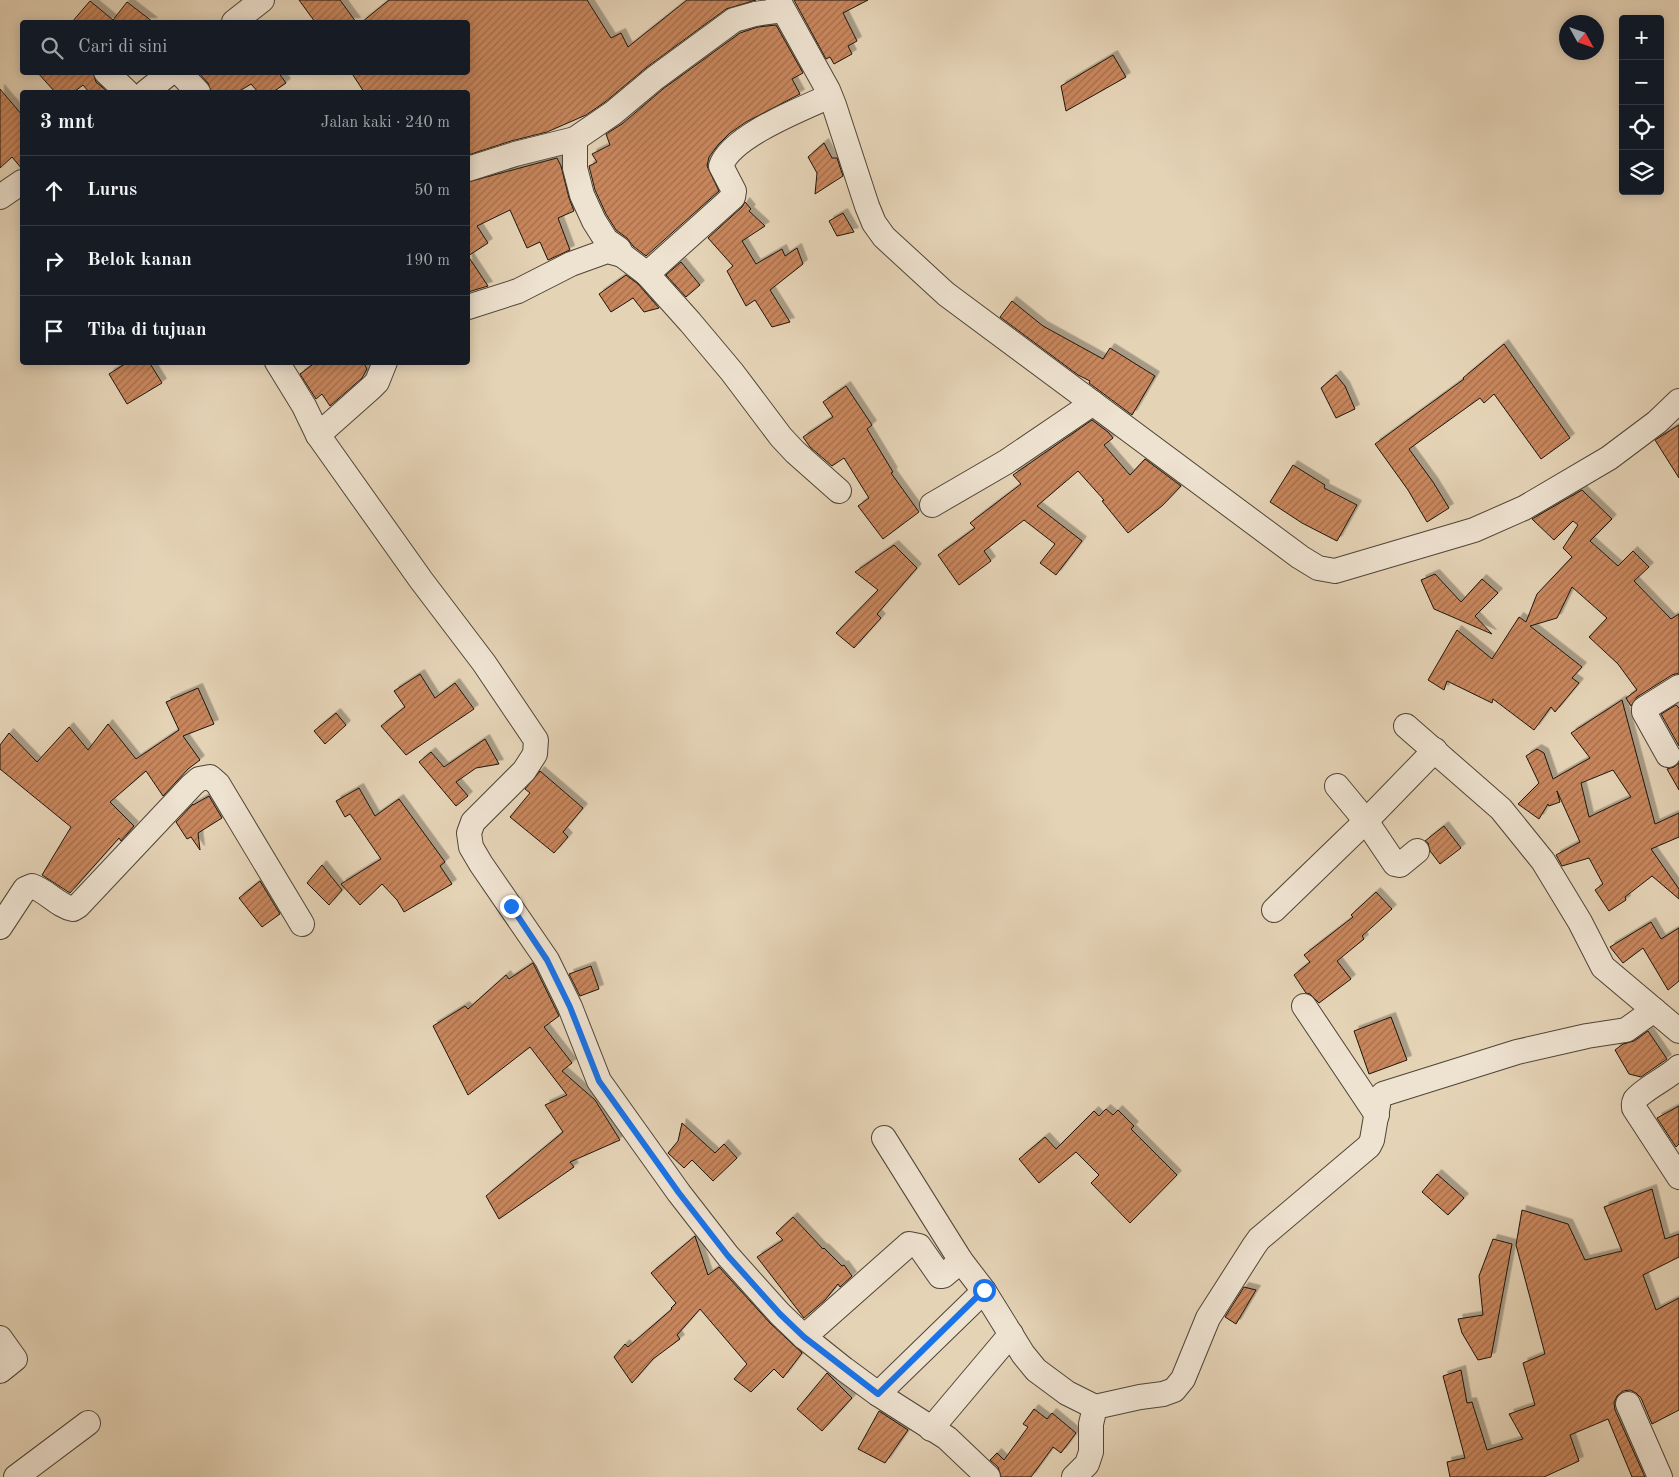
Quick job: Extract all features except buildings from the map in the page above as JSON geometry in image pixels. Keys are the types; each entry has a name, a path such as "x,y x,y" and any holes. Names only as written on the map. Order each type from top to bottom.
{"street":[{"path":"237,20 262,0"},
{"path":"470,168 515,154 574,139 613,113 655,78 734,20 780,5 830,96 867,206 874,223 884,237 946,294 1300,557 1318,568 1335,571 1474,530 1524,508 1609,458 1657,422 1679,401"},
{"path":"109,75 125,90"},
{"path":"148,90 167,75"},
{"path":"182,75 196,90"},
{"path":"647,274 733,197 734,191 721,166 730,151 749,136 784,117 830,96"},
{"path":"574,139 575,168 582,195 594,221 606,240 647,274 720,357 781,437 839,491"},
{"path":"0,197 20,183"},
{"path":"470,306 518,291 571,264 607,251 622,255"},
{"path":"279,365 304,406 318,435 421,580 484,663 536,740 535,754 524,771 474,822 469,833 471,847 480,864 547,960 570,1007 599,1081 679,1193 728,1256 804,1337 878,1394 947,1438 988,1477"},
{"path":"318,435 377,382 384,365"},
{"path":"932,505 1006,462 1092,403"},
{"path":"1668,755 1644,709 1679,686"},
{"path":"1406,726 1501,809 1543,861 1580,922 1603,967 1679,1031"},
{"path":"1274,910 1366,821 1435,750"},
{"path":"0,927 24,889 32,886 40,888 67,908 73,909 78,906 192,784 199,779 210,777 218,784 302,924"},
{"path":"1337,786 1366,821 1395,864 1400,865 1417,851"},
{"path":"1304,1006 1376,1115"},
{"path":"884,1138 961,1261 984,1290 1023,1354 1036,1370 1067,1393 1095,1407 1163,1394 1174,1390 1183,1379 1208,1318 1259,1239 1369,1146 1372,1140 1379,1099 1383,1094 1517,1052 1587,1036 1626,1030 1654,1010"},
{"path":"1679,1067 1636,1099 1634,1104 1634,1108 1679,1176"},
{"path":"804,1337 909,1244 919,1246 940,1276 943,1276 961,1261"},
{"path":"878,1394 984,1290"},
{"path":"931,1429 1011,1334"},
{"path":"0,1338 16,1359 0,1371"},
{"path":"1628,1404 1660,1477"},
{"path":"1074,1477 1087,1464 1092,1452 1091,1424 1095,1407"},
{"path":"16,1477 88,1423"}],"route":[{"path":"511,906 547,960 570,1007 599,1081 679,1193 728,1256 780,1314 804,1337 878,1394 984,1290"}]}
